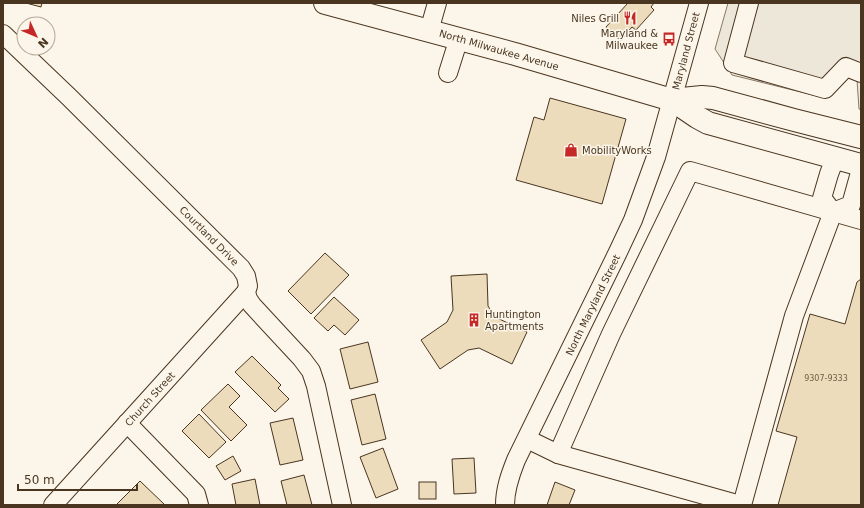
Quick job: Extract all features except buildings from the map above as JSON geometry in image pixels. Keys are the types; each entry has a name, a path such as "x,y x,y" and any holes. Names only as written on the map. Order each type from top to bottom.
{"main road":[{"name":"North Milwaukee Avenue","path":"325,3 459,38 672,100 708,123 861,165"},
{"name":"North Milwaukee Avenue","path":"672,100 702,97 713,98 861,137"}],"street":[{"path":"429,31 438,3"},
{"path":"749,3 733,63 825,89 846,67 861,73"},
{"name":"Maryland Street","path":"672,100 698,4"},
{"name":"Courtland Drive","path":"3,34 69,97 241,268 246,276 248,286 246,292 252,305 302,359 311,371 316,386 342,505"},
{"path":"448,72 459,38"},
{"name":"North Maryland Street","path":"505,505 506,487 510,474 633,220 656,157 672,100"},
{"path":"832,212 822,198 829,174 836,158"},
{"path":"526,439 558,454 741,505 794,316 832,212 850,205 861,169"},
{"path":"558,454 611,334 690,171 861,220"},
{"name":"Church Street","path":"53,505 246,292"},
{"path":"584,322 611,334"},
{"path":"128,423 196,494 199,505"}],"shaded area":[{"path":"728,3 861,3 861,110 859,109 857,80 843,77 825,98 732,75 715,49"}],"place":[{"name":"Niles Grill","path":"630,18"},
{"name":"Maryland & Milwaukee","path":"669,39"},
{"name":"MobilityWorks","path":"571,150"},
{"name":"Huntington Apartments","path":"474,320"}]}
